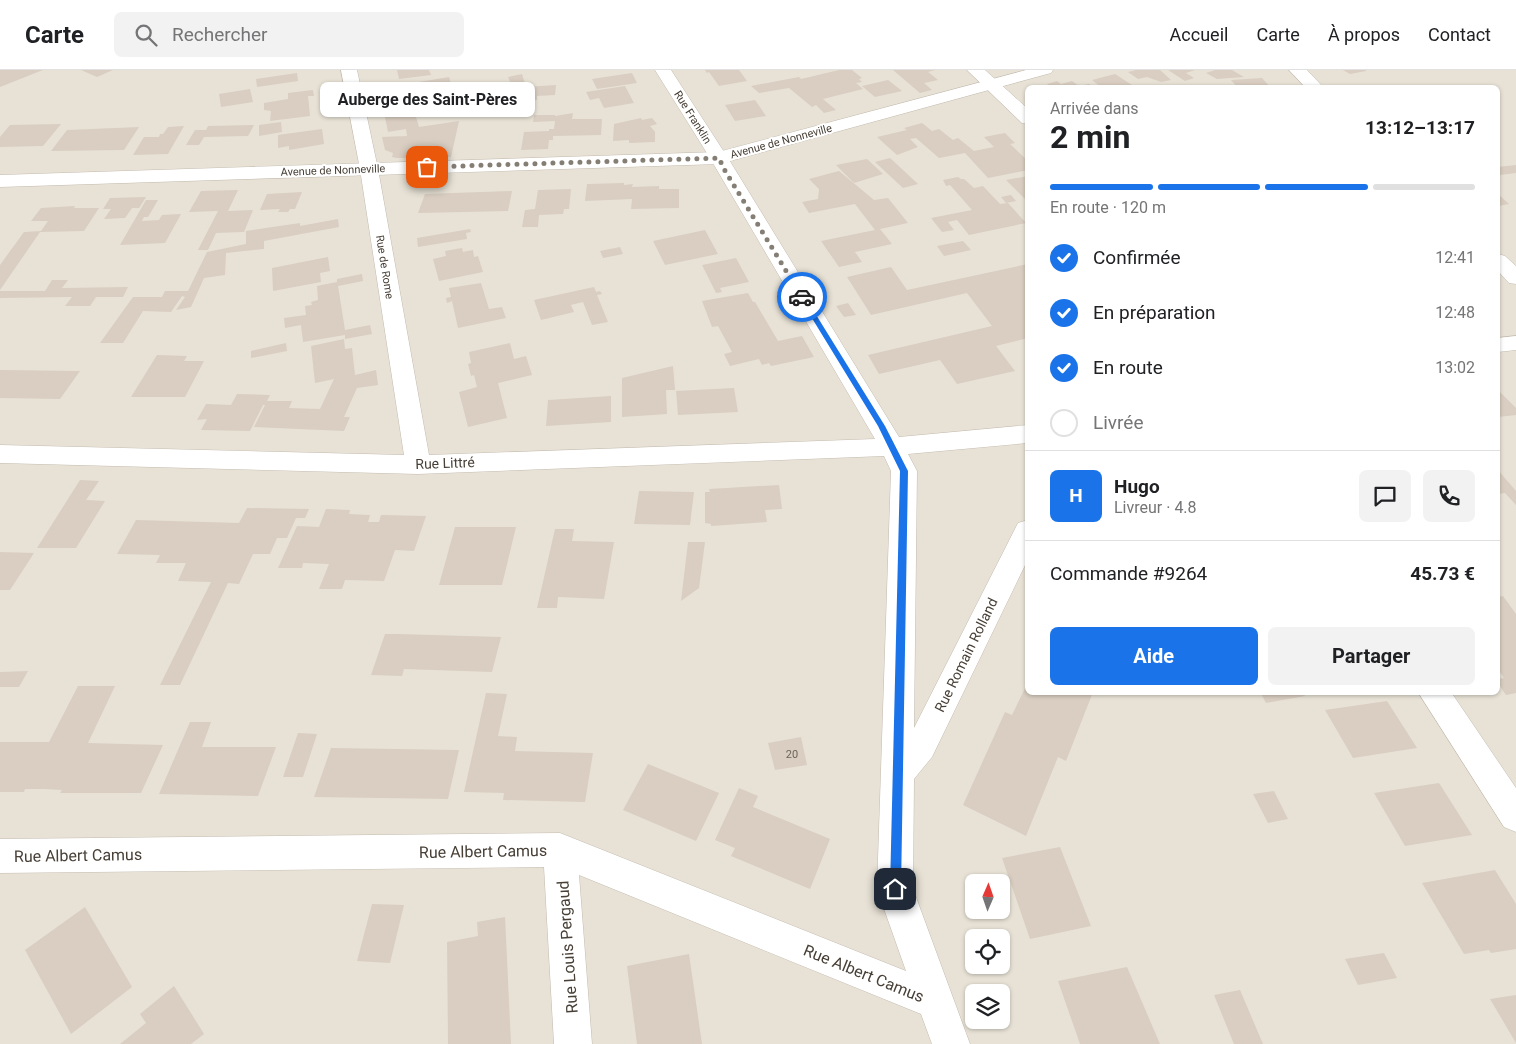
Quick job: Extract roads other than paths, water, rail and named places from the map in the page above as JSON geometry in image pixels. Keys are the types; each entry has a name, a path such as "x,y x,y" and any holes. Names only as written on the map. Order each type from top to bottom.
{"street":[{"name":"Rue de Rome","path":"349,70 369,169 418,464"},
{"name":"Rue Franklin","path":"663,70 719,158 881,426 891,447"},
{"path":"975,70 1025,116"},
{"name":"Avenue de Nonneville","path":"0,181 719,158 1045,70"},
{"path":"1297,70 1313,85"},
{"path":"1500,262 1516,278"},
{"path":"1500,345 1516,343"},
{"path":"951,1044 895,889 904,471 891,447 1025,434"},
{"name":"Rue Littré","path":"0,454 418,464 891,447"},
{"name":"Rue Romain Rolland","path":"897,775 921,747 1025,536"},
{"path":"1435,695 1516,816"},
{"name":"Rue Albert Camus","path":"0,856 560,850 937,1002"},
{"name":"Rue Louis Pergaud","path":"560,850 573,1044"}],"place":[{"name":"Auberge des Saint-Pères","path":"427,167"}]}
